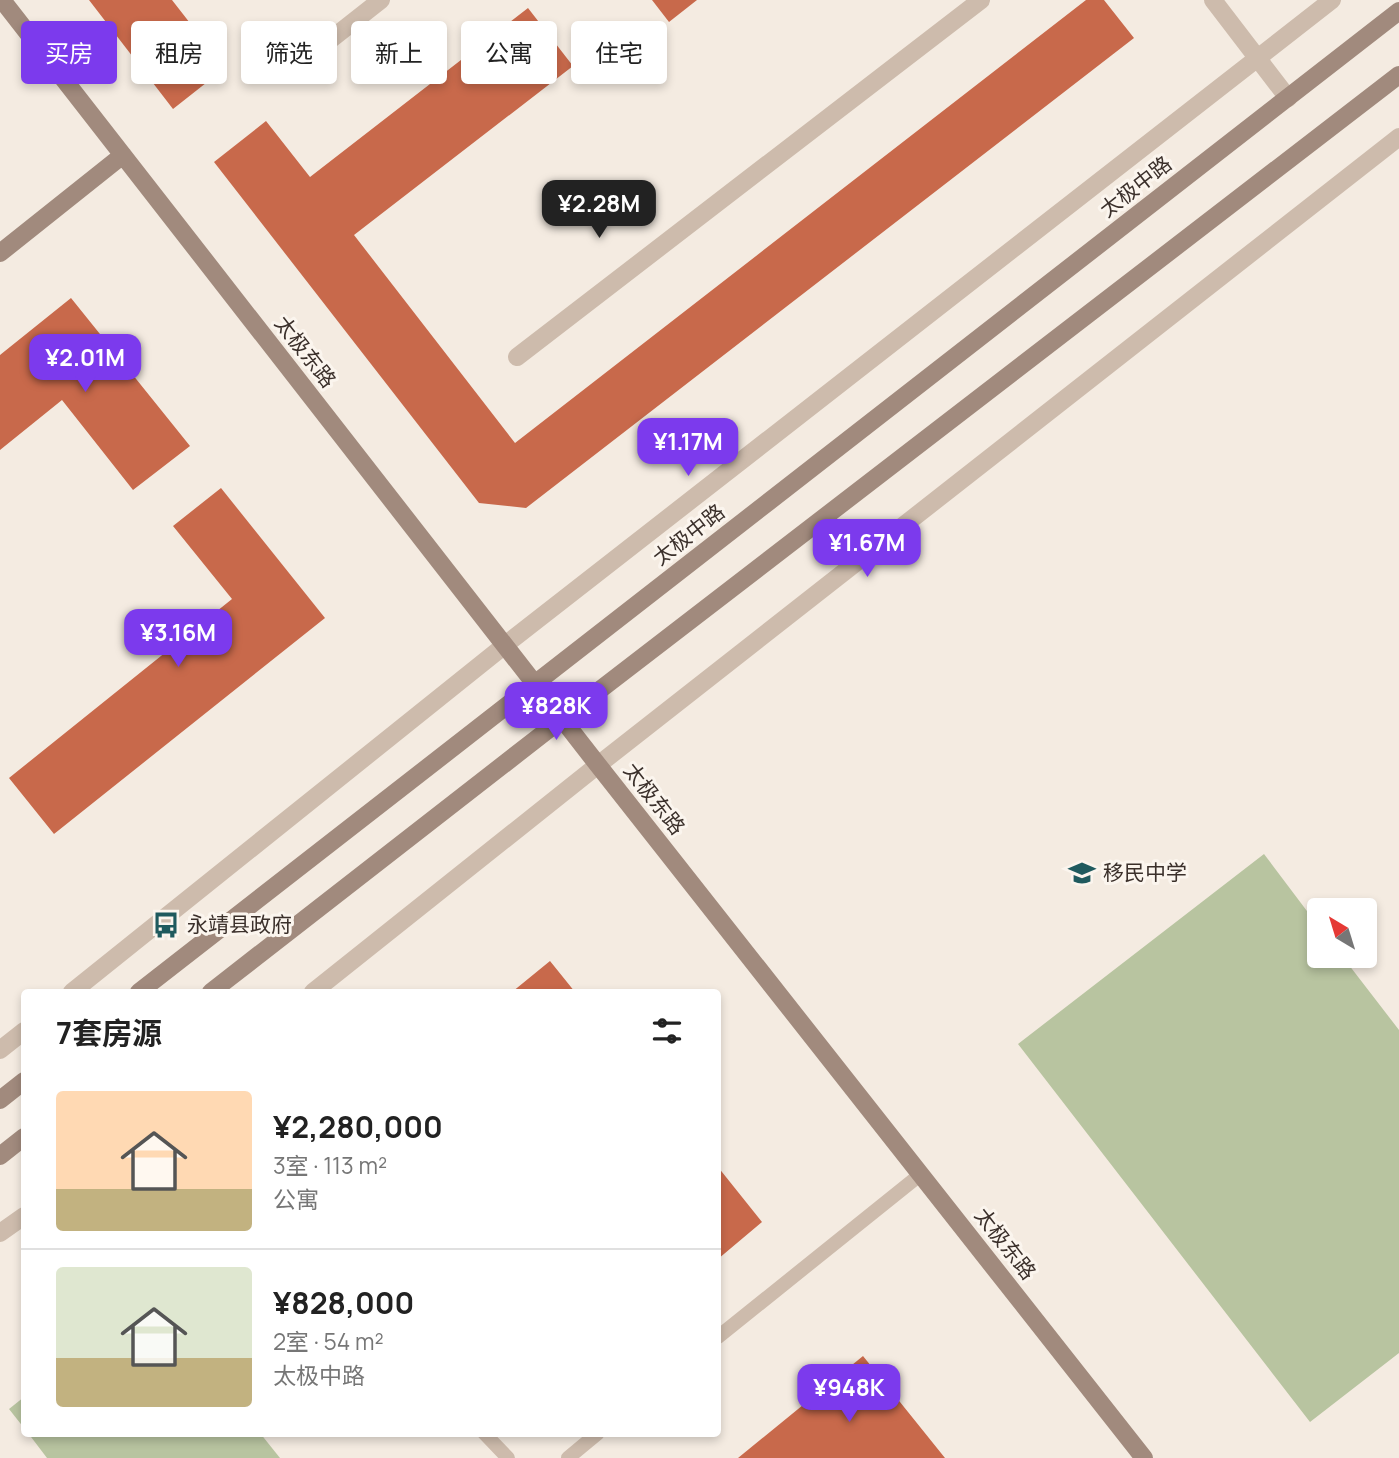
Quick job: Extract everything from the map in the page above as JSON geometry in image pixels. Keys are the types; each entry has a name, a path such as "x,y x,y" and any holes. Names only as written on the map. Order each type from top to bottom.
{"main road":[{"name":"太极东路","path":"2,0 562,719 1143,1458"},
{"name":"太极中路","path":"143,989 1399,11"},
{"path":"215,989 1399,75"},
{"path":"0,253 123,155"},
{"path":"0,1100 21,1083"},
{"path":"0,1156 21,1139"}],"street":[{"path":"337,35 381,0"},
{"path":"517,358 981,0"},
{"path":"1213,0 1288,98"},
{"path":"76,989 505,645 1332,0"},
{"path":"317,989 1399,137"},
{"path":"0,1050 21,1033"},
{"path":"0,1233 21,1218"}],"lane":[{"path":"721,1335 921,1174"},
{"path":"488,1437 508,1458"},
{"path":"568,1458 593,1437"}],"green space":[{"path":"1264,854 1307,911 1307,968 1351,968 1399,1030 1399,1353 1310,1422 1018,1044"},
{"path":"21,1399 21,1424 9,1409"},
{"path":"31,1437 263,1437 280,1458 47,1458"}],"building":[{"path":"89,0 172,0 188,21 131,21 131,54 117,36 117,21 105,21"},
{"path":"652,0 697,0 669,22"},
{"path":"1086,0 1104,0 1134,38 526,508 479,503 214,162 266,121 310,177 430,84 447,84 447,71 461,60 461,84 550,84 354,235 515,443"},
{"path":"528,8 538,21 511,21"},
{"path":"557,45 571,63 571,68 557,78"},
{"path":"154,84 205,84 173,109"},
{"path":"71,298 190,446 133,490 62,400 0,450 0,355"},
{"path":"221,488 325,618 54,834 9,778 232,599 173,526"},
{"path":"550,961 573,989 516,989"},
{"path":"721,1171 762,1222 721,1256"},
{"path":"863,1356 945,1458 738,1458"}],"place":[{"name":"移民中学","path":"1082,873"},
{"name":"永靖县政府","path":"166,925"}]}
